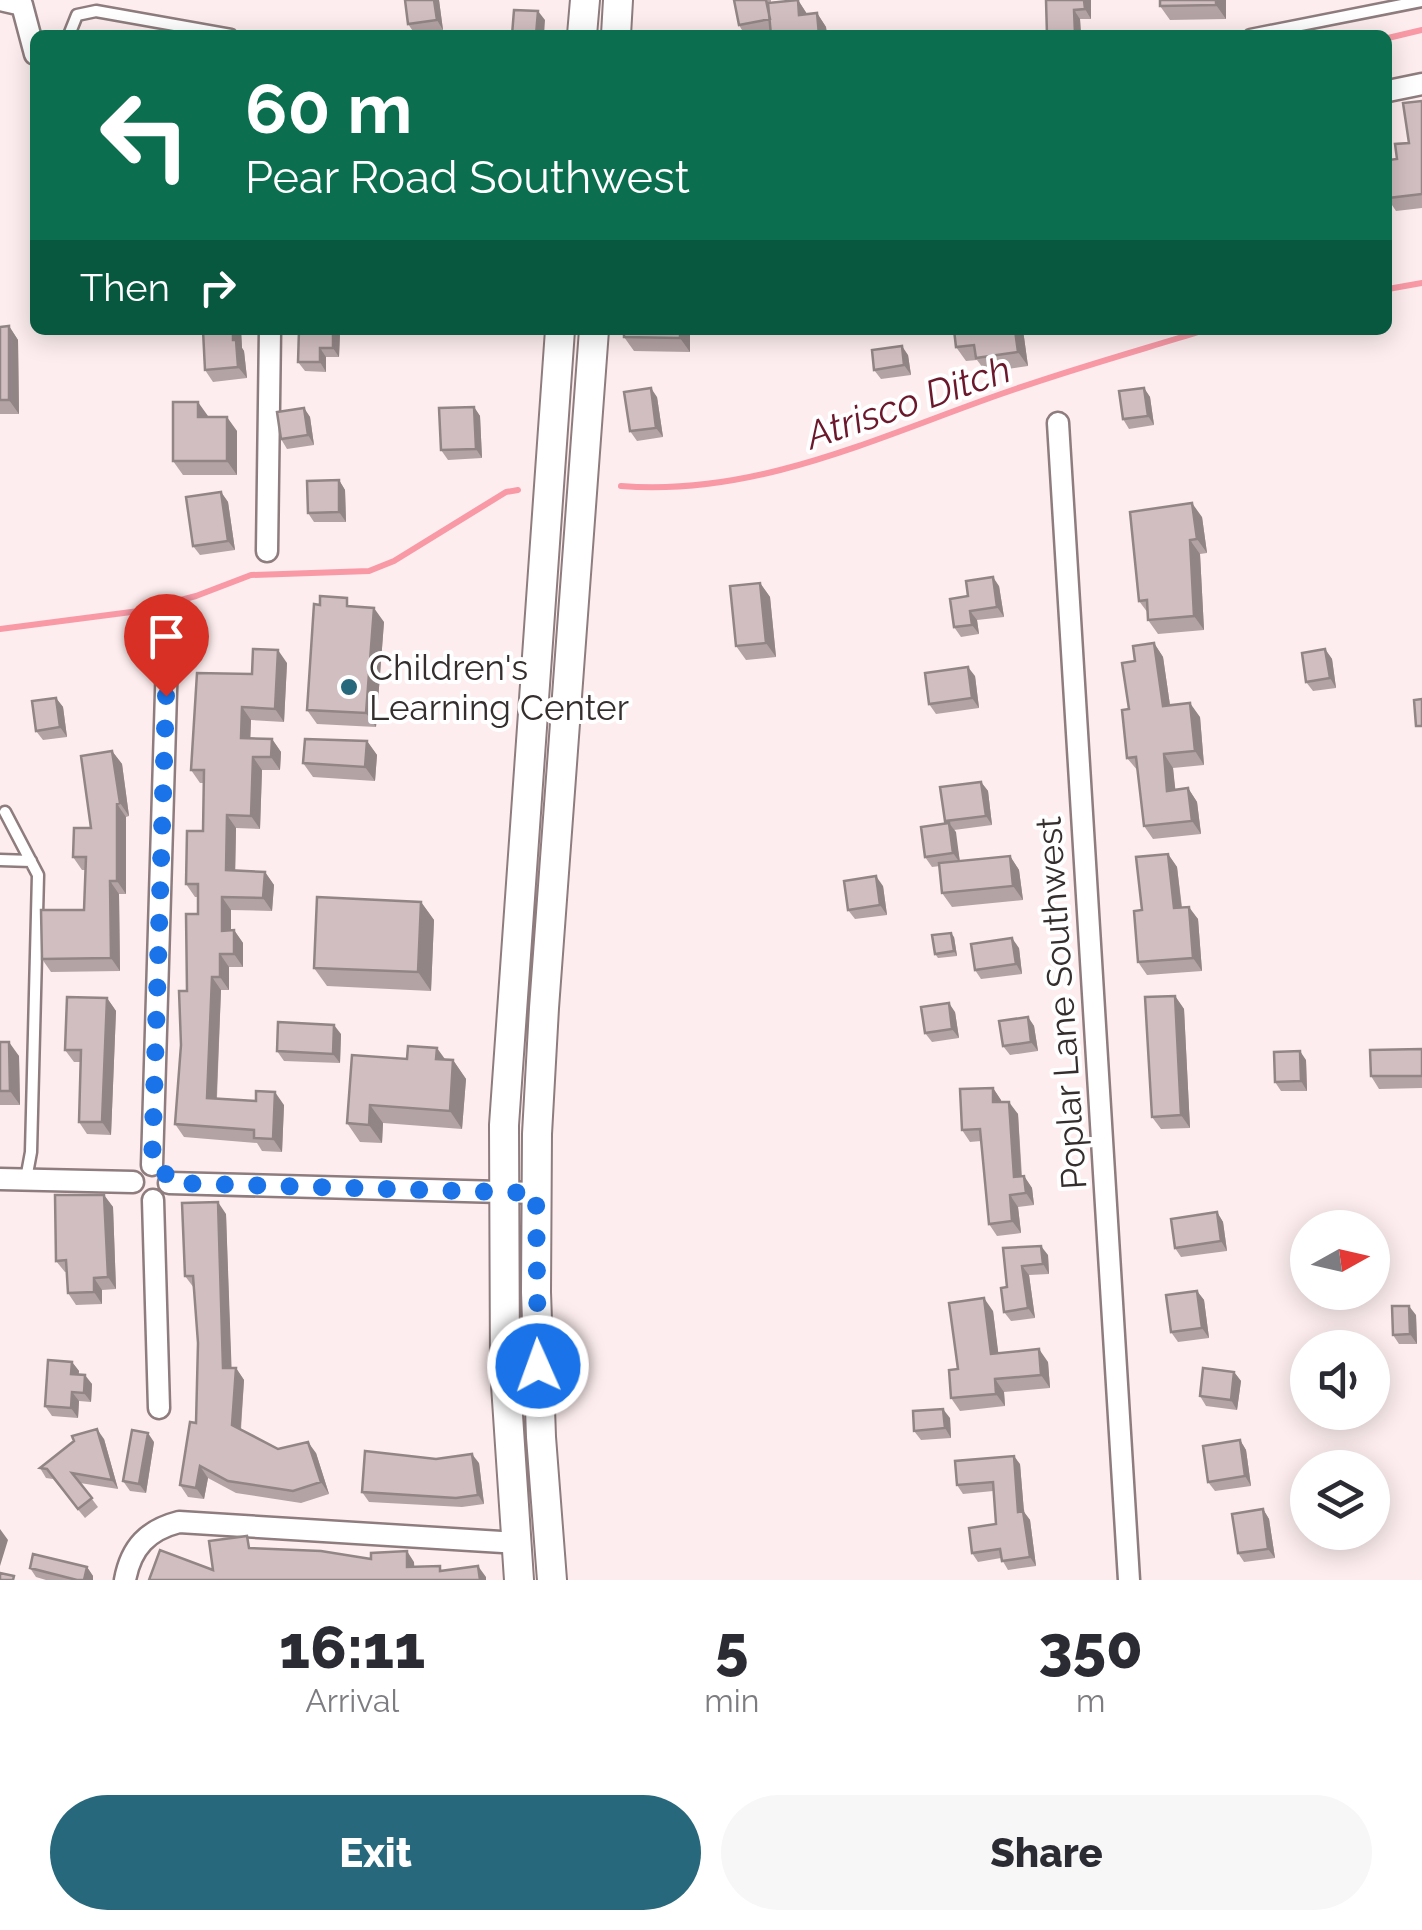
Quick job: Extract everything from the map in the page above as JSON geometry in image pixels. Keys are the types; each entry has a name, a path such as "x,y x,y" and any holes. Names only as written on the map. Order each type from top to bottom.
{"main road":[{"path":"582,30 585,0"},
{"path":"616,30 618,0"},
{"path":"519,1580 505,1370 502,1192 512,981 560,335"},
{"path":"552,1580 538,1366 536,1193 545,988 594,335"}],"street":[{"path":"0,0 22,5 30,35"},
{"path":"1392,90 1422,84"},
{"path":"267,551 270,335"},
{"name":"Poplar Lane Southwest","path":"1058,422 1130,1580"},
{"path":"152,1164 167,658"},
{"path":"152,1164 163,1169 170,1183"},
{"path":"152,1164 138,1171 133,1182 137,1194 153,1200 164,1196 170,1183"},
{"path":"0,1179 133,1182"},
{"path":"170,1183 536,1193"},
{"path":"153,1200 159,1408"},
{"path":"126,1580 139,1544 156,1528 179,1522 516,1542"}],"lane":[{"path":"1275,30 1422,1"},
{"path":"71,30 77,15 96,10 203,30"},
{"path":"5,812 38,875 31,1152 26,1180"},
{"path":"0,860 31,861"}],"building":[{"path":"405,0 434,0 437,20 408,24"},
{"path":"734,0 766,0 770,19 739,25"},
{"path":"798,0 799,15 817,13 819,30 771,30 768,3"},
{"path":"1046,0 1084,0 1085,9 1074,10 1075,30 1047,30"},
{"path":"1160,0 1216,0 1216,5 1160,6"},
{"path":"514,10 538,11 536,30 512,30"},
{"path":"1422,101 1422,194 1392,198 1395,144 1409,143 1403,103"},
{"path":"9,326 9,400 0,400 0,327"},
{"path":"203,335 233,335 238,367 205,370"},
{"path":"299,335 333,335 333,348 320,348 320,362 298,362"},
{"path":"624,335 680,335 680,338"},
{"path":"955,335 1016,335 1018,352 976,358 974,345 956,347"},
{"path":"902,346 904,365 874,370 872,350"},
{"path":"651,388 656,428 630,431 624,392"},
{"path":"1144,388 1148,416 1123,419 1119,391"},
{"path":"173,402 198,402 198,417 227,417 227,461 173,461"},
{"path":"474,407 476,449 441,450 439,408"},
{"path":"304,408 308,435 281,439 277,412"},
{"path":"339,480 339,512 308,513 307,481"},
{"path":"221,492 228,541 193,546 186,497"},
{"path":"1192,503 1197,539 1190,540 1194,616 1148,620 1147,600 1139,601 1130,512"},
{"path":"993,577 997,607 970,611 972,625 954,627 950,599 968,596 966,581"},
{"path":"760,583 766,643 736,646 730,586"},
{"path":"320,596 347,598 347,606 374,608 366,713 307,710 314,604 320,605"},
{"path":"1154,643 1163,706 1190,703 1195,751 1164,754 1167,791 1188,788 1192,821 1144,826 1136,757 1127,758 1122,710 1129,709 1122,663 1135,661 1133,646"},
{"path":"253,649 278,650 275,709 242,707 241,738 272,739 271,757 253,757 251,816 227,815 226,870 265,872 263,898 222,897 222,931 234,930 234,954 220,954 220,977 212,977 207,1098 256,1101 256,1091 275,1092 273,1139 254,1138 254,1130 175,1124 181,1045 179,991 187,991 186,914 198,914 198,884 186,884 187,831 203,831 204,770 191,770 197,673 252,674"},
{"path":"1325,649 1330,678 1306,682 1302,653"},
{"path":"968,667 972,698 929,704 925,673"},
{"path":"56,698 60,727 36,731 32,701"},
{"path":"1422,699 1422,726 1416,726 1414,700"},
{"path":"305,739 367,741 365,767 303,763"},
{"path":"112,751 120,803 117,881 110,881 111,958 42,959 41,910 84,910 86,857 73,857 74,828 91,828 81,756"},
{"path":"981,782 986,816 945,821 940,787"},
{"path":"949,823 953,853 925,857 921,827"},
{"path":"1168,854 1174,908 1189,907 1193,958 1138,962 1134,911 1142,910 1136,857"},
{"path":"1010,856 1013,886 942,893 939,863"},
{"path":"876,876 880,905 848,910 844,881"},
{"path":"317,897 421,902 418,972 314,968"},
{"path":"951,933 954,951 935,954 932,935"},
{"path":"1012,938 1016,964 975,970 971,944"},
{"path":"1175,996 1181,1115 1152,1117 1145,997"},
{"path":"67,997 107,998 102,1122 79,1122 81,1050 65,1050"},
{"path":"949,1003 952,1029 925,1033 921,1007"},
{"path":"1028,1017 1031,1042 1003,1046 999,1021"},
{"path":"278,1022 334,1025 333,1054 277,1051"},
{"path":"0,1042 9,1042 10,1091 0,1091"},
{"path":"408,1046 437,1048 436,1059 453,1060 450,1111 370,1105 369,1125 347,1123 352,1055 407,1059"},
{"path":"1422,1049 1422,1076 1371,1076 1370,1050"},
{"path":"1300,1051 1301,1081 1275,1082 1274,1052"},
{"path":"993,1088 993,1102 1009,1102 1014,1177 1024,1176 1026,1193 1010,1195 1012,1221 989,1224 980,1129 962,1130 960,1089"},
{"path":"55,1195 104,1195 108,1277 94,1278 94,1292 68,1293 66,1260 56,1261"},
{"path":"218,1202 223,1368 236,1368 232,1425 278,1449 308,1442 321,1482 293,1491 228,1481 200,1466 196,1488 180,1485 190,1422 196,1423 198,1343 193,1276 185,1276 182,1203"},
{"path":"1217,1212 1221,1241 1175,1248 1171,1219"},
{"path":"1041,1246 1043,1264 1022,1266 1028,1308 1004,1312 1001,1288 1007,1287 1003,1248"},
{"path":"1197,1291 1202,1328 1171,1332 1166,1295"},
{"path":"984,1298 991,1354 1039,1349 1041,1375 995,1379 996,1394 951,1398 949,1370 958,1369 949,1303"},
{"path":"1392,1306 1409,1306 1410,1334 1393,1335"},
{"path":"48,1360 72,1362 71,1374 85,1375 84,1393 72,1392 71,1408 45,1406"},
{"path":"1203,1368 1234,1372 1231,1400 1200,1396"},
{"path":"943,1409 945,1428 914,1431 913,1411"},
{"path":"97,1429 112,1480 72,1473 92,1498 78,1509 47,1469 40,1468 74,1441 72,1436"},
{"path":"132,1430 148,1433 139,1484 123,1481"},
{"path":"1240,1440 1245,1476 1208,1482 1203,1446"},
{"path":"365,1451 436,1459 472,1454 478,1495 456,1498 362,1492"},
{"path":"1014,1456 1018,1512 1023,1511 1030,1557 1002,1561 1000,1549 972,1553 969,1528 996,1524 993,1482 957,1485 955,1461"},
{"path":"1263,1509 1268,1549 1238,1553 1232,1514"},
{"path":"247,1536 249,1548 321,1551 371,1559 371,1553 407,1551 407,1567 440,1566 440,1571 478,1566 480,1580 149,1580 160,1550 213,1570 209,1541"},
{"path":"33,1554 87,1567 84,1580 30,1568"},
{"path":"0,1573 14,1576 13,1580 0,1580"}],"waterway":[{"path":"1392,37 1422,30"},
{"name":"Atrisco Ditch","path":"1392,288 1422,283"},
{"name":"Atrisco Ditch","path":"621,486 671,487 768,473 1189,335"},
{"name":"Atrisco Ditch","path":"0,629 139,611 196,596 251,575 369,571 394,561 506,492 518,490"}],"place":[{"name":"Children's Learning Center","path":"349,687"}],"route":[{"path":"166,696 152,1164 163,1169 170,1183 536,1193 538,1366"}]}
